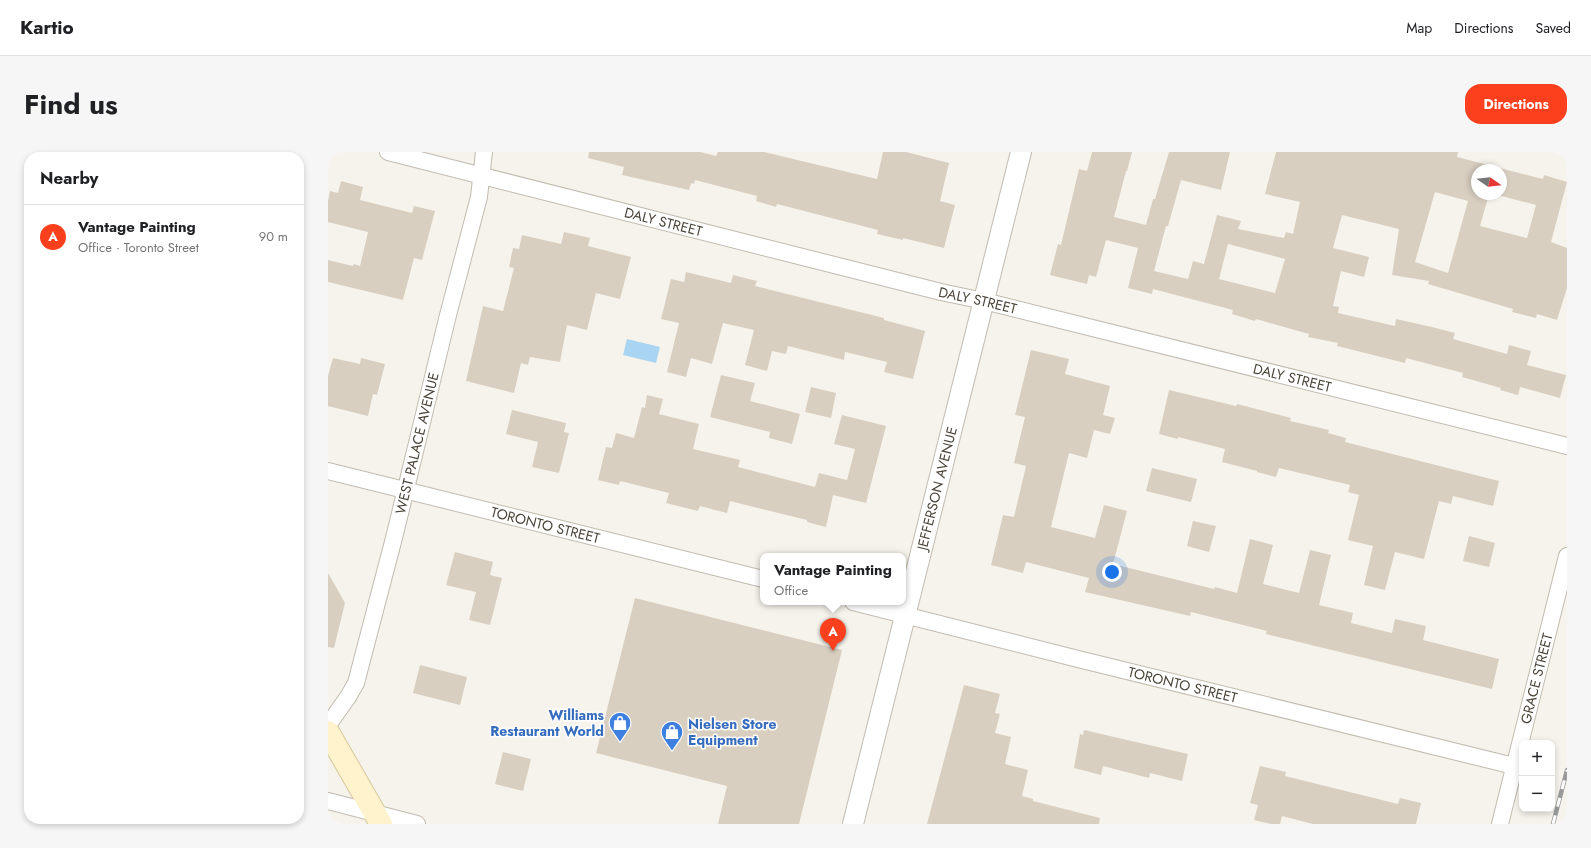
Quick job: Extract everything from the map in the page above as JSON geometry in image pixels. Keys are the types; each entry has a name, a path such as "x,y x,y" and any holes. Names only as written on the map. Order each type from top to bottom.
{"main road":[{"path":"328,732 378,819"}],"street":[{"name":"DALY STREET","path":"388,152 933,290 984,301 1567,446"},
{"name":"WEST PALACE AVENUE","path":"328,725 348,698 356,683 479,197 484,152"},
{"name":"JEFFERSON AVENUE","path":"853,824 1022,152"},
{"name":"TORONTO STREET","path":"328,471 760,578"},
{"name":"GRACE STREET","path":"1500,824 1567,556"},
{"name":"TORONTO STREET","path":"865,605 1514,766"},
{"path":"328,801 378,819 417,824"}],"water":[{"path":"627,339 660,347 656,363 623,355"}],"building":[{"path":"589,152 700,152 716,156 718,152 764,152 877,179 883,152 906,152 949,163 940,201 955,205 944,248 903,238 903,240 877,234 878,230 777,204 776,207 756,201 757,196 695,180 694,184 691,183 689,190 622,175 624,167 588,158"},
{"path":"1092,152 1132,152 1114,217 1146,225 1169,152 1230,152 1221,190 1181,180 1168,226 1166,226 1154,271 1188,279 1193,261 1204,264 1217,215 1241,221 1238,229 1284,238 1286,232 1293,234 1300,202 1265,194 1276,152 1458,152 1457,157 1484,164 1471,164 1471,200 1487,200 1480,226 1527,238 1536,205 1507,197 1507,170 1543,179 1544,175 1567,182 1551,242 1567,248 1567,288 1557,320 1537,314 1536,318 1512,312 1513,309 1428,284 1429,281 1392,275 1399,229 1342,215 1333,248 1369,257 1364,277 1341,271 1333,306 1339,307 1338,313 1395,326 1396,319 1432,327 1455,333 1453,339 1507,354 1509,345 1531,351 1527,365 1566,375 1560,398 1520,387 1518,395 1500,390 1501,388 1462,377 1463,373 1406,358 1405,363 1337,346 1338,343 1308,337 1309,334 1232,314 1233,310 1153,289 1152,294 1128,288 1138,248 1106,240 1096,277 1089,275 1087,284 1050,275 1058,244 1061,245 1079,169 1087,171","holes":["1435,192 1468,201 1448,273 1415,262","1228,244 1285,259 1275,293 1219,279"]},
{"path":"341,181 363,187 360,200 412,213 414,206 435,211 422,260 414,258 403,300 328,282 328,260 353,266 354,264 360,266 368,232 328,222 328,201 330,191 338,193"},
{"path":"564,232 590,238 588,246 631,257 620,299 596,293 587,330 567,325 560,362 530,357 528,365 521,363 514,393 466,381 483,306 503,311 514,268 509,267 513,248 519,249 522,235 561,244"},
{"path":"686,272 731,283 733,275 757,281 755,286 884,318 884,320 925,331 913,379 884,372 887,362 845,352 844,360 788,346 786,354 772,351 767,371 745,365 754,330 723,323 712,364 691,358 686,377 667,372 679,323 661,319 671,279 684,282"},
{"path":"1031,350 1069,359 1065,374 1110,386 1103,415 1115,418 1110,434 1094,430 1087,458 1069,453 1051,527 1095,538 1104,505 1127,511 1113,564 1214,589 1215,587 1237,593 1250,539 1273,545 1263,584 1299,593 1310,550 1331,555 1319,605 1353,613 1351,623 1392,633 1395,619 1426,626 1423,640 1499,659 1492,689 1266,634 1267,631 1191,612 1190,616 1085,592 1089,578 1026,562 1023,573 991,565 1003,515 1014,517 1026,466 1014,463 1025,417 1015,415"},
{"path":"333,358 360,364 361,358 385,364 377,395 373,394 368,416 328,406 328,376"},
{"path":"721,375 755,383 750,401 800,414 792,444 769,438 770,432 710,417"},
{"path":"811,387 836,393 831,418 805,412"},
{"path":"1169,390 1236,406 1237,404 1291,418 1290,421 1329,430 1328,433 1346,438 1345,442 1499,481 1493,506 1453,496 1451,504 1439,501 1424,559 1395,552 1385,590 1364,585 1373,546 1348,540 1359,495 1348,492 1350,485 1279,468 1276,477 1257,472 1222,462 1225,449 1178,437 1178,439 1159,434"},
{"path":"647,395 663,399 659,414 699,424 693,449 740,460 738,467 815,487 819,473 847,480 855,449 834,444 842,415 886,426 866,503 833,495 826,527 807,522 807,520 730,501 727,513 700,506 698,511 666,503 669,493 620,481 619,485 598,480 606,447 612,448 616,433 634,438 642,407 645,408"},
{"path":"512,410 566,423 564,432 569,433 559,473 532,467 538,442 506,434"},
{"path":"1152,468 1197,479 1191,502 1146,491"},
{"path":"1193,521 1216,526 1209,552 1187,546"},
{"path":"1469,536 1495,543 1489,567 1463,561"},
{"path":"455,552 493,562 490,575 502,578 490,625 469,620 476,592 446,585"},
{"path":"328,573 345,603 334,648 328,647"},
{"path":"635,598 842,650 799,824 718,824 727,786 596,753"},
{"path":"420,665 467,677 460,705 413,693"},
{"path":"964,685 1000,694 995,713 1000,714 995,733 1011,737 1005,764 1028,770 1022,796 1033,799 1033,801 1100,818 1099,824 927,824"},
{"path":"1084,730 1188,754 1182,781 1150,773 1149,778 1103,766 1101,775 1074,768 1080,734 1083,735"},
{"path":"503,752 531,759 523,791 495,784"},
{"path":"1260,766 1286,772 1285,776 1398,804 1400,798 1421,803 1416,824 1313,824 1282,816 1280,824 1271,824 1254,820 1258,805 1250,803"}],"railway":[{"path":"1553,824 1567,770"}],"place":[{"name":"Vantage Painting","path":"833,651"},
{"name":"Williams Restaurant World","path":"620,742"},
{"name":"Nielsen Store Equipment","path":"672,752"}]}
